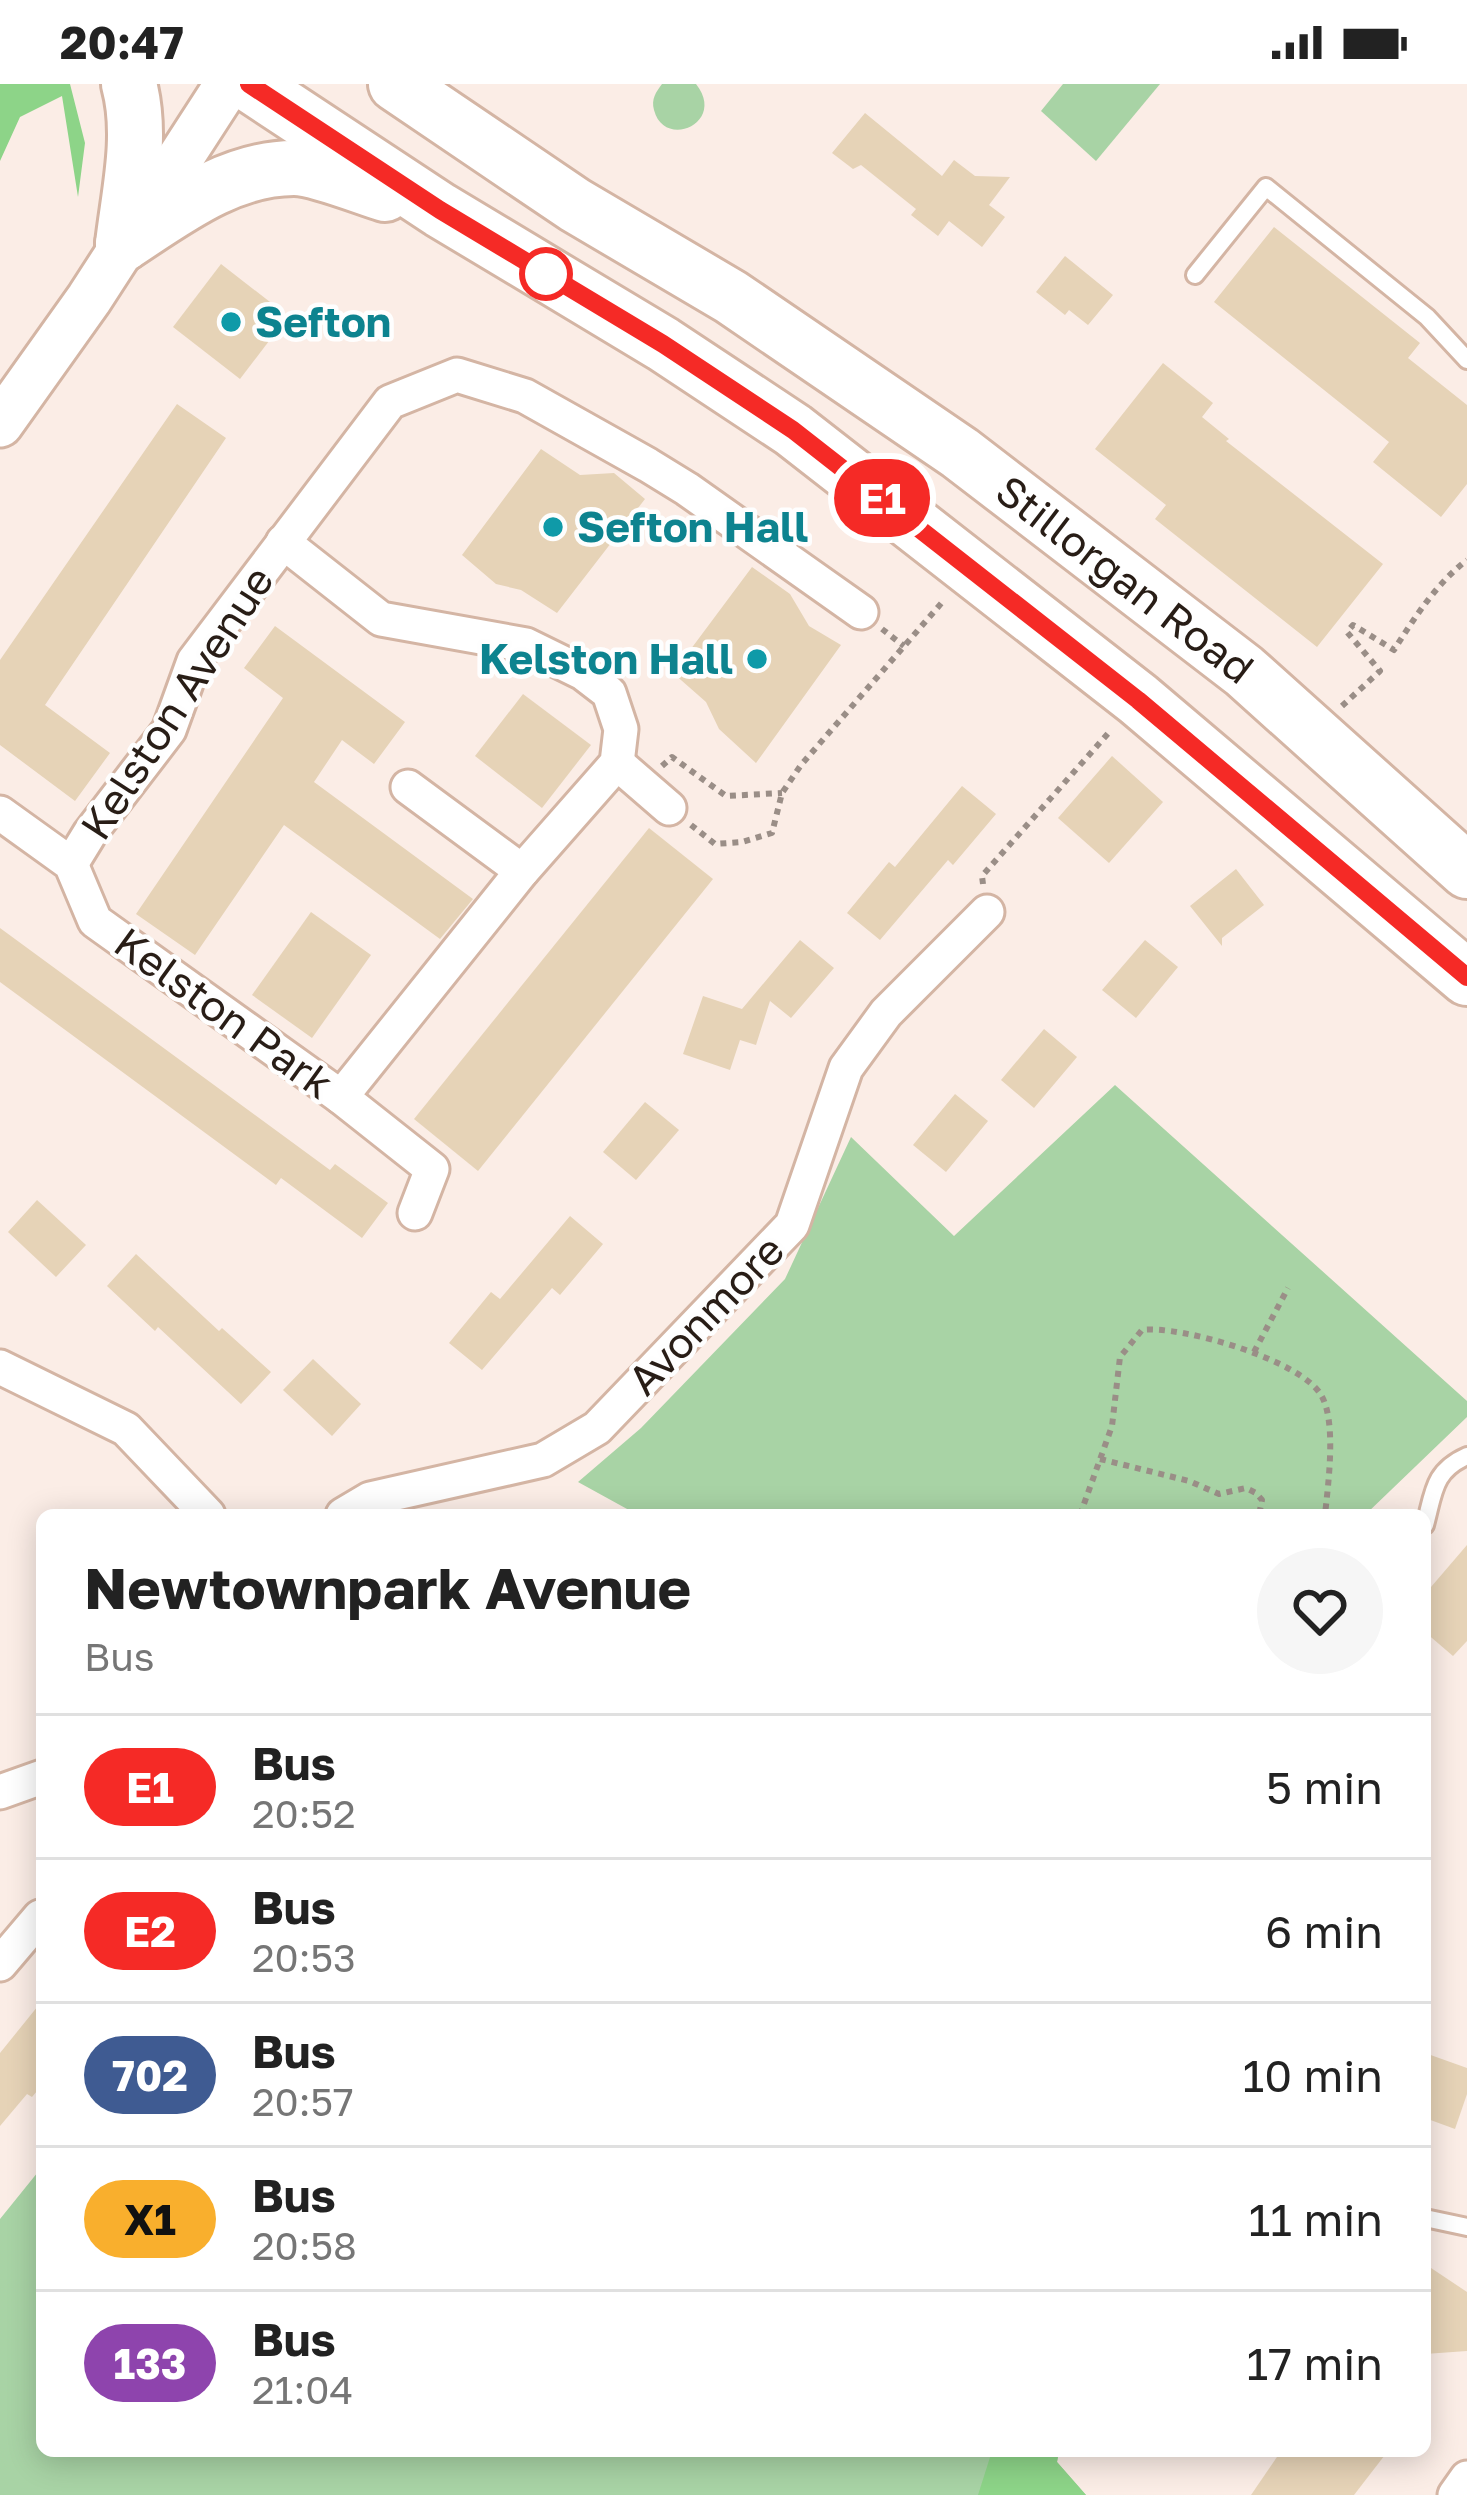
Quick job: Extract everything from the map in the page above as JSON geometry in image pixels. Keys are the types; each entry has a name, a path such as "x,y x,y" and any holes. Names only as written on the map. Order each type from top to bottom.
{"highway":[{"path":"123,244 136,133 129,84"},
{"name":"Stillorgan Road","path":"249,84 440,210 663,344 793,430 1138,700 1467,978"},
{"name":"Stillorgan Road","path":"397,84 575,205 731,297 960,453 1244,671 1467,871"},
{"path":"123,244 234,177 297,167 440,210"}],"main road":[{"path":"0,424 228,84"}],"street":[{"name":"Kelston Avenue","path":"71,865 169,730 194,661 390,402 458,375 525,396 648,465 861,612"},
{"path":"284,542 381,619 526,645 583,673 609,693 629,774 669,808"},
{"path":"341,1097 522,872 580,807 629,774"},
{"path":"408,787 522,872"},
{"path":"0,813 71,865"},
{"name":"Kelston Park","path":"71,865 95,921 341,1097 432,1169 415,1214"},
{"name":"Avonmore","path":"353,1509 370,1499 544,1460 597,1428 791,1225 846,1068 886,1013 987,912"},
{"path":"0,1368 126,1429 202,1509"},
{"path":"0,1792 36,1780"},
{"path":"0,1964 36,1922"},
{"path":"1455,2495 1467,2478"}],"lane":[{"path":"1196,275 1266,187 1427,317 1467,359"},
{"path":"1429,1509 1438,1475 1467,1456"},
{"path":"1431,2219 1467,2227"}],"path":[{"path":"1316,736 1380,671 1347,632 1353,625 1394,650 1419,611 1467,560"},
{"path":"669,808 715,844 742,842 772,832 782,793 801,765 949,594"},
{"path":"987,912 982,876 1138,700"},
{"path":"629,774 672,757 726,796 782,793"},
{"path":"1254,1352 1288,1288"},
{"path":"1082,1509 1112,1426 1120,1357 1142,1330 1154,1329 1254,1352 1320,1393 1328,1413 1326,1509"},
{"path":"1100,1460 1189,1481 1219,1494 1246,1488 1262,1500 1260,1509"}],"green space":[{"path":"0,84 70,84 85,143 78,197 62,96 20,117 0,161"},
{"path":"662,84 696,84 704,98 699,120 680,130 660,122 653,102"},
{"path":"1063,84 1160,84 1096,161 1041,111"},
{"path":"1115,1085 1467,1401 1467,1417 1371,1509 627,1509 578,1482 641,1428 785,1279 851,1137 954,1236"},
{"path":"36,2174 36,2457 1058,2457 1057,2462 1086,2495 0,2495 0,2219"},
{"path":"990,2457 1058,2457 1057,2462 1086,2495 978,2495"}],"building":[{"path":"865,113 942,176 954,160 975,176 1010,177 989,205 1005,217 982,247 949,221 938,236 911,215 916,209 861,165 853,169 832,153"},
{"path":"1274,227 1420,343 1408,358 1467,405 1467,484 1441,517 1373,462 1389,442 1214,302"},
{"path":"1065,256 1113,295 1088,325 1069,310 1065,315 1036,292"},
{"name":"Sefton","path":"221,264 288,316 240,379 173,327"},
{"path":"1163,363 1213,403 1202,417 1229,439 1226,441 1383,564 1317,647 1155,519 1166,505 1095,449"},
{"path":"177,404 226,438 45,705 110,753 75,801 0,745 0,660"},
{"name":"Sefton Hall","path":"541,449 580,475 614,473 645,499 557,613 521,590 496,584 462,555"},
{"name":"Kelston Hall","path":"752,567 790,594 809,626 841,645 756,763 719,729 706,702 673,673"},
{"path":"275,626 405,722 374,764 342,740 314,782 473,899 440,939 284,825 195,955 136,914 283,698 244,668"},
{"path":"523,694 591,745 542,808 475,756"},
{"path":"1112,756 1163,802 1109,863 1058,818"},
{"path":"962,786 996,814 953,865 948,860 880,940 847,913 889,862 895,867"},
{"path":"649,828 713,879 478,1171 414,1119"},
{"path":"1236,869 1264,905 1222,938 1222,946 1190,906"},
{"path":"311,912 371,955 312,1038 252,995"},
{"path":"0,928 330,1170 335,1164 388,1203 362,1238 281,1178 276,1185 0,982"},
{"path":"800,940 834,968 791,1018 770,1001 756,1045 740,1040 730,1070 683,1054 703,996 742,1009"},
{"path":"1145,940 1178,967 1136,1018 1102,990"},
{"path":"1044,1029 1077,1057 1034,1108 1001,1080"},
{"path":"955,1094 988,1121 946,1172 913,1145"},
{"path":"645,1102 679,1130 636,1180 603,1152"},
{"path":"37,1200 86,1245 56,1277 8,1232"},
{"path":"570,1216 603,1244 560,1295 552,1288 482,1370 449,1343 491,1292 500,1299"},
{"path":"136,1254 271,1372 241,1404 107,1286"},
{"path":"313,1359 361,1404 332,1436 283,1390"},
{"path":"1467,1545 1467,1641 1453,1656 1431,1637 1431,1587"},
{"path":"36,2008 36,2092 32,2097 27,2094 0,2126 0,2053"},
{"path":"1431,2055 1467,2068 1467,2094 1455,2129 1431,2120"},
{"path":"1431,2268 1467,2292 1467,2351 1431,2354"},
{"path":"1277,2457 1383,2457 1354,2495 1251,2495"}],"bus line":[{"name":"E1","path":"249,84 440,210 663,344 793,430 1138,700 1467,977"}],"place":[{"name":"Sefton","path":"231,322"},
{"name":"Sefton Hall","path":"553,527"},
{"name":"Kelston Hall","path":"757,659"}]}
